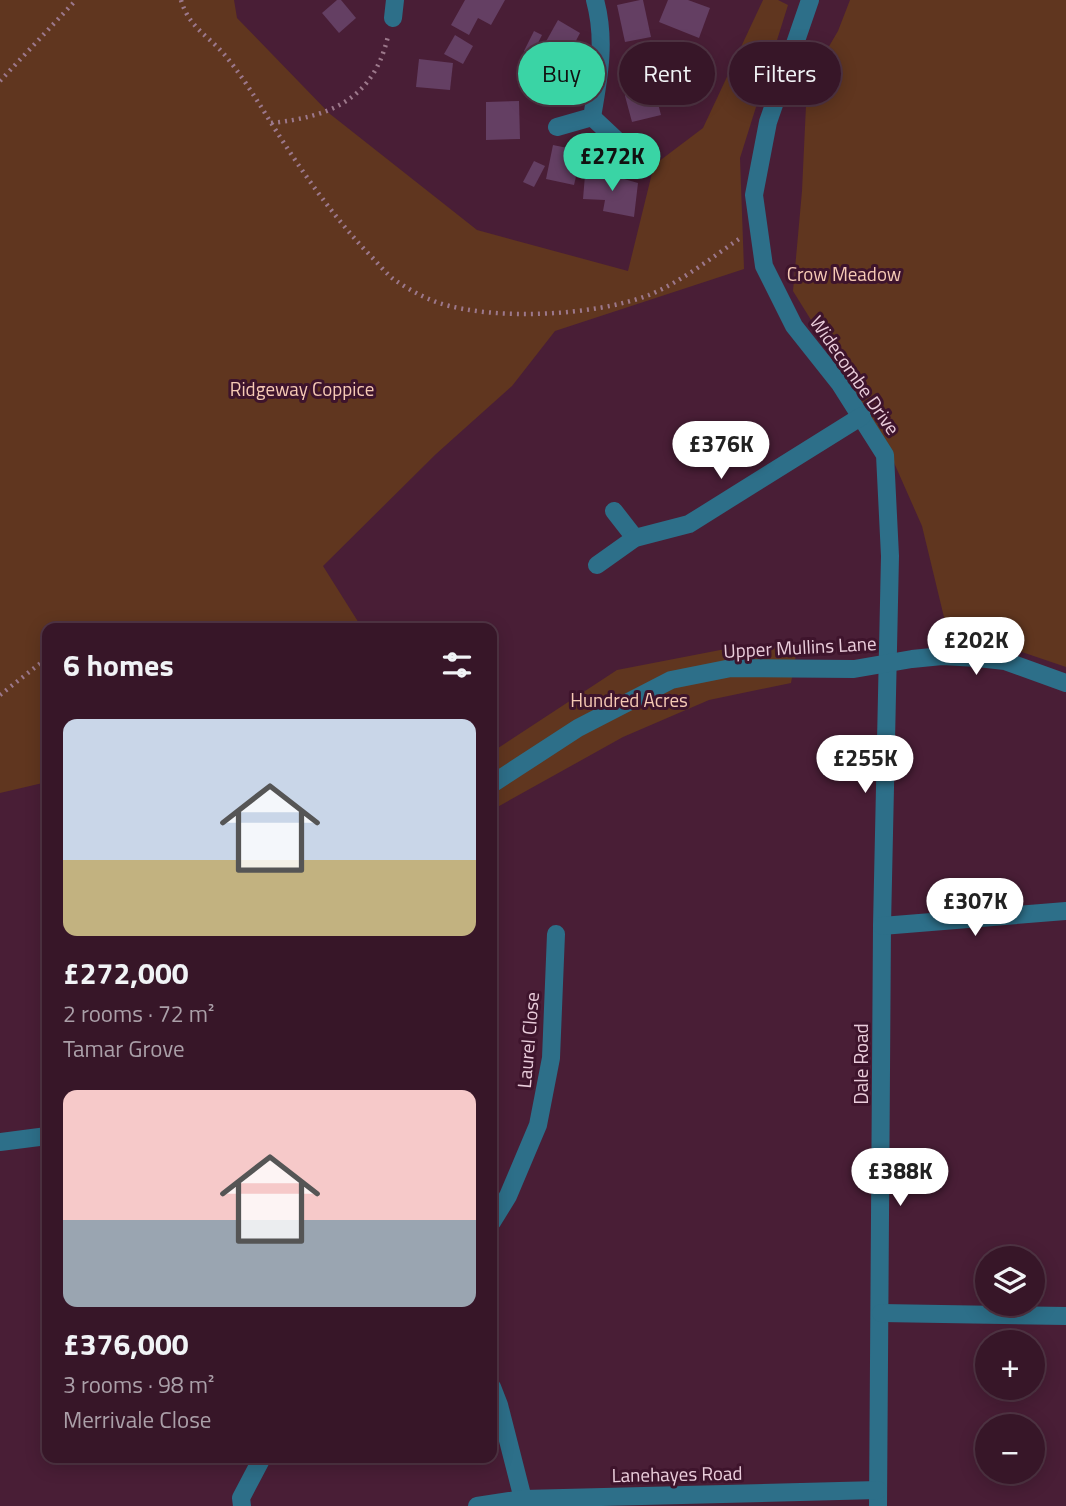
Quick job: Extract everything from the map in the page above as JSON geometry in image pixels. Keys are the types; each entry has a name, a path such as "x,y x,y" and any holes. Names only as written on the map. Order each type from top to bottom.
{"street":[{"path":"592,117 602,58 599,16 594,0"},
{"name":"Widecombe Drive","path":"810,0 768,121 754,195 764,266 794,326 841,384 885,455 890,556 887,664"},
{"path":"557,127 592,117"},
{"path":"592,117 624,147"},
{"path":"597,565 635,538 689,524 862,416"},
{"path":"614,511 635,538"},
{"name":"Upper Mullins Lane","path":"497,781 578,728 671,680 731,668 854,669 942,656 1005,661 1066,683"},
{"name":"Dale Road","path":"878,1498 882,926 887,664"},
{"path":"882,926 1066,911"},
{"name":"Laurel Close","path":"497,1214 508,1196 538,1125 551,1058 555,934"},
{"path":"0,1142 42,1137"},
{"path":"881,1314 1066,1316"},
{"path":"497,1400 523,1499"},
{"path":"242,1506 242,1498 260,1463"},
{"name":"Lanehayes Road","path":"477,1506 523,1499 878,1498"}],"path":[{"path":"0,81 76,0"},
{"path":"181,0 184,11 195,27 222,52 299,168 344,228 390,276 416,293 438,302 465,309 497,312 563,312 621,304 652,294 682,277 758,226"},
{"path":"271,123 304,119 329,110 353,96 373,77 384,54 394,9"},
{"path":"0,695 42,662"}],"green space":[{"name":"Ridgeway Coppice","path":"0,0 234,0 237,18 330,114 477,230 628,271 654,165 703,128 729,73 729,105 757,105 740,158 744,269 555,331 512,386 436,454 323,566 359,623 42,623 42,783 0,793"},
{"name":"Ridgeway Coppice","path":"763,0 778,0 788,5 776,42 743,42"},
{"name":"Crow Meadow","path":"850,0 1066,0 1066,667 1016,650 950,642 922,526 880,431 793,291 806,105 841,105 841,42 832,42"},
{"name":"Hundred Acres","path":"746,645 797,649 791,683 709,700 623,737 497,807 497,749 617,670"}],"building":[{"path":"337,0 341,0 356,18 339,33 322,13"},
{"path":"465,0 505,0 491,25 478,18 469,35 451,25"},
{"path":"643,0 651,37 625,42 617,5"},
{"path":"668,0 688,0 710,8 699,38 659,22"},
{"path":"558,20 580,33 575,42 546,42"},
{"path":"534,31 542,35 538,42 528,42"},
{"path":"455,35 473,46 463,64 444,54"},
{"path":"419,59 453,63 450,90 416,87"},
{"path":"518,101 520,139 486,140 486,102"},
{"path":"627,105 658,105 661,115 632,122"},
{"path":"553,145 582,151 574,185 546,179"},
{"path":"534,161 545,166 534,187 523,182"},
{"path":"585,175 610,175 638,183 634,217 603,211 605,200 583,199"}]}
